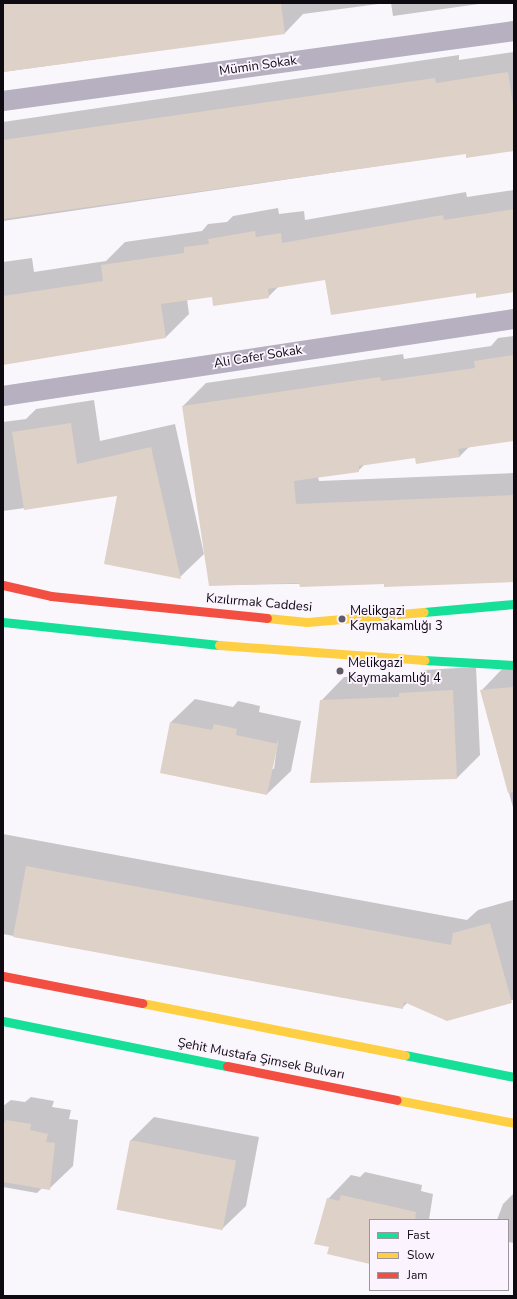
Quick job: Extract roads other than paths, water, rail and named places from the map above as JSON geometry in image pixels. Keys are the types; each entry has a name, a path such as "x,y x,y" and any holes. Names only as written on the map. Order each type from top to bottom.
{"main road":[{"name":"Kızılırmak Caddesi","path":"3,585 51,596 307,622 514,604"},
{"path":"3,622 299,653 514,665"},
{"path":"3,976 514,1078"},
{"name":"Şehit Mustafa Şimsek Bulvarı","path":"3,1021 514,1123"}],"street":[{"name":"Mümin Sokak","path":"3,101 514,31"},
{"name":"Ali Cafer Sokak","path":"3,396 514,319"}],"place":[{"name":"Melikgazi Kaymakamlığı 3","path":"342,619"},
{"name":"Melikgazi Kaymakamlığı 4","path":"340,671"}]}
